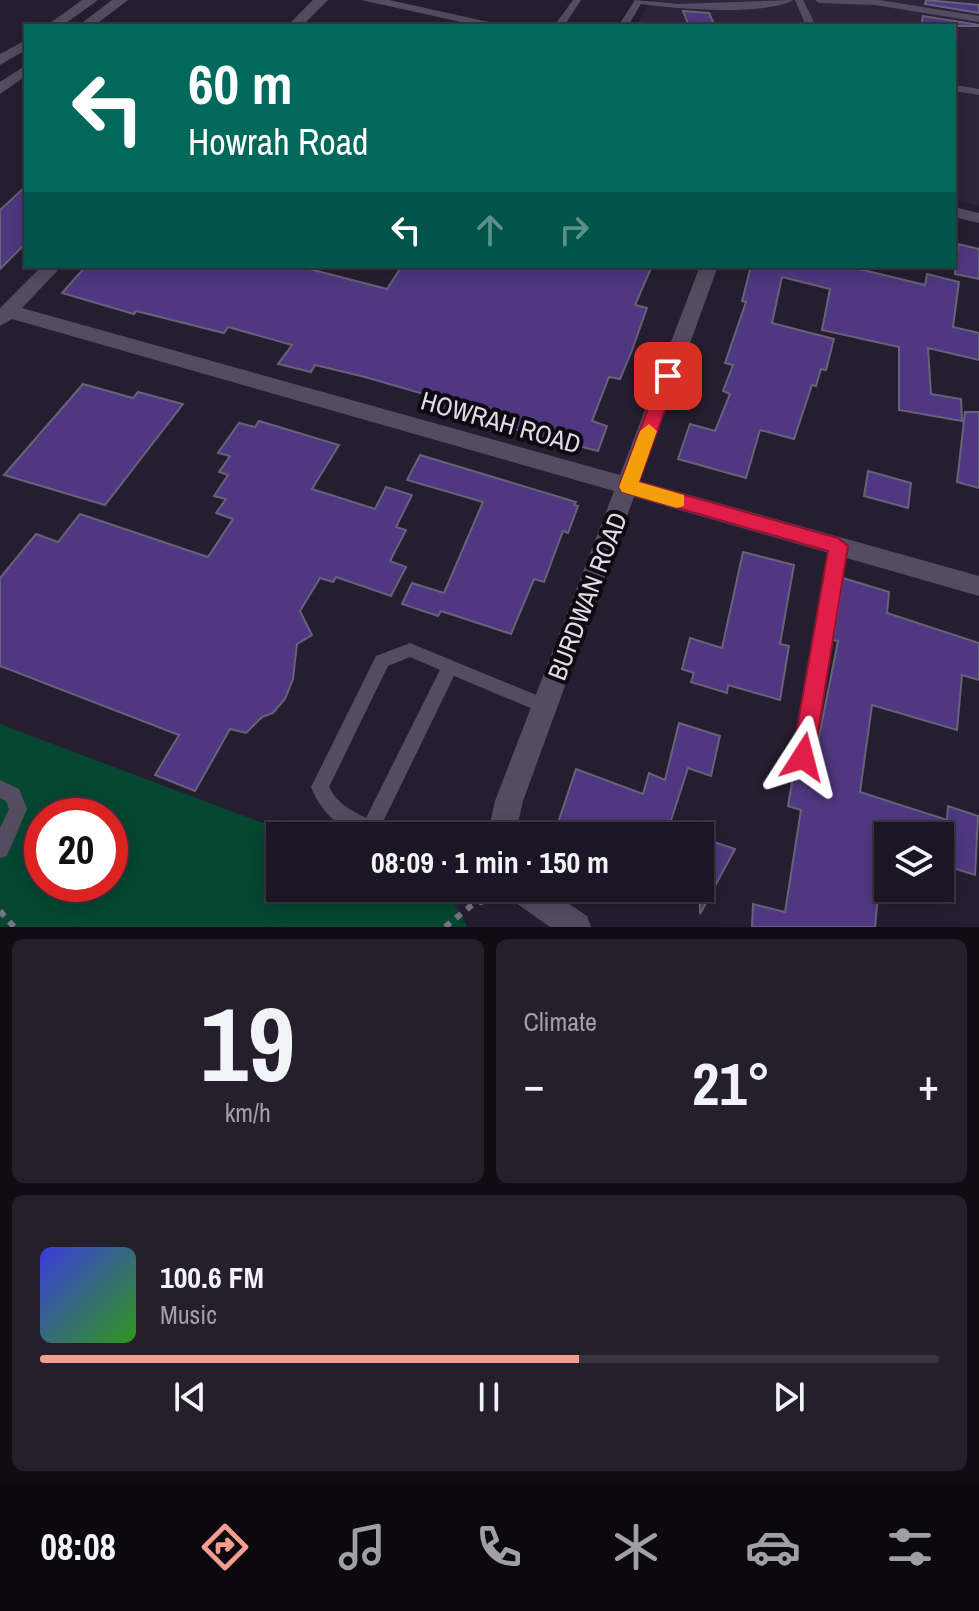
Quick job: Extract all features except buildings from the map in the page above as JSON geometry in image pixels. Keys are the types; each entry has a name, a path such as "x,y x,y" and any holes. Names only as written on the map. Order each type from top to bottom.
{"street":[{"path":"56,24 91,0"},
{"path":"88,24 121,0"},
{"path":"296,24 321,0"},
{"path":"368,0 491,24"},
{"path":"0,61 24,45"},
{"path":"0,89 24,71"},
{"path":"956,212 979,218"},
{"path":"4,315 51,268"},
{"name":"BURDWAN ROAD","path":"504,822 509,801 708,268"},
{"name":"HOWRAH ROAD","path":"4,315 979,586"},
{"path":"533,902 576,927"}],"lane":[{"path":"560,24 577,0"},
{"path":"624,24 639,0 660,1 679,7 773,5 789,0"},
{"path":"799,0 810,24"},
{"path":"819,0 875,2 979,19"},
{"path":"956,88 979,92"},
{"path":"803,757 838,546"},
{"path":"357,822 336,812 324,799 320,787 322,777 382,661 410,650 545,706"},
{"path":"373,822 451,666"},
{"path":"0,789 13,795 18,809 0,849"}],"path":[{"path":"445,927 480,902"},
{"path":"0,911 14,927"}],"shaded area":[{"path":"651,0 979,0 979,206 956,200 956,24 637,24"}],"green space":[{"path":"0,724 266,824 266,902 454,902 467,927 0,927"}],"slow traffic":[{"path":"649,431 628,487 677,500"}],"route":[{"path":"668,376 628,487 838,546 803,757"}]}
